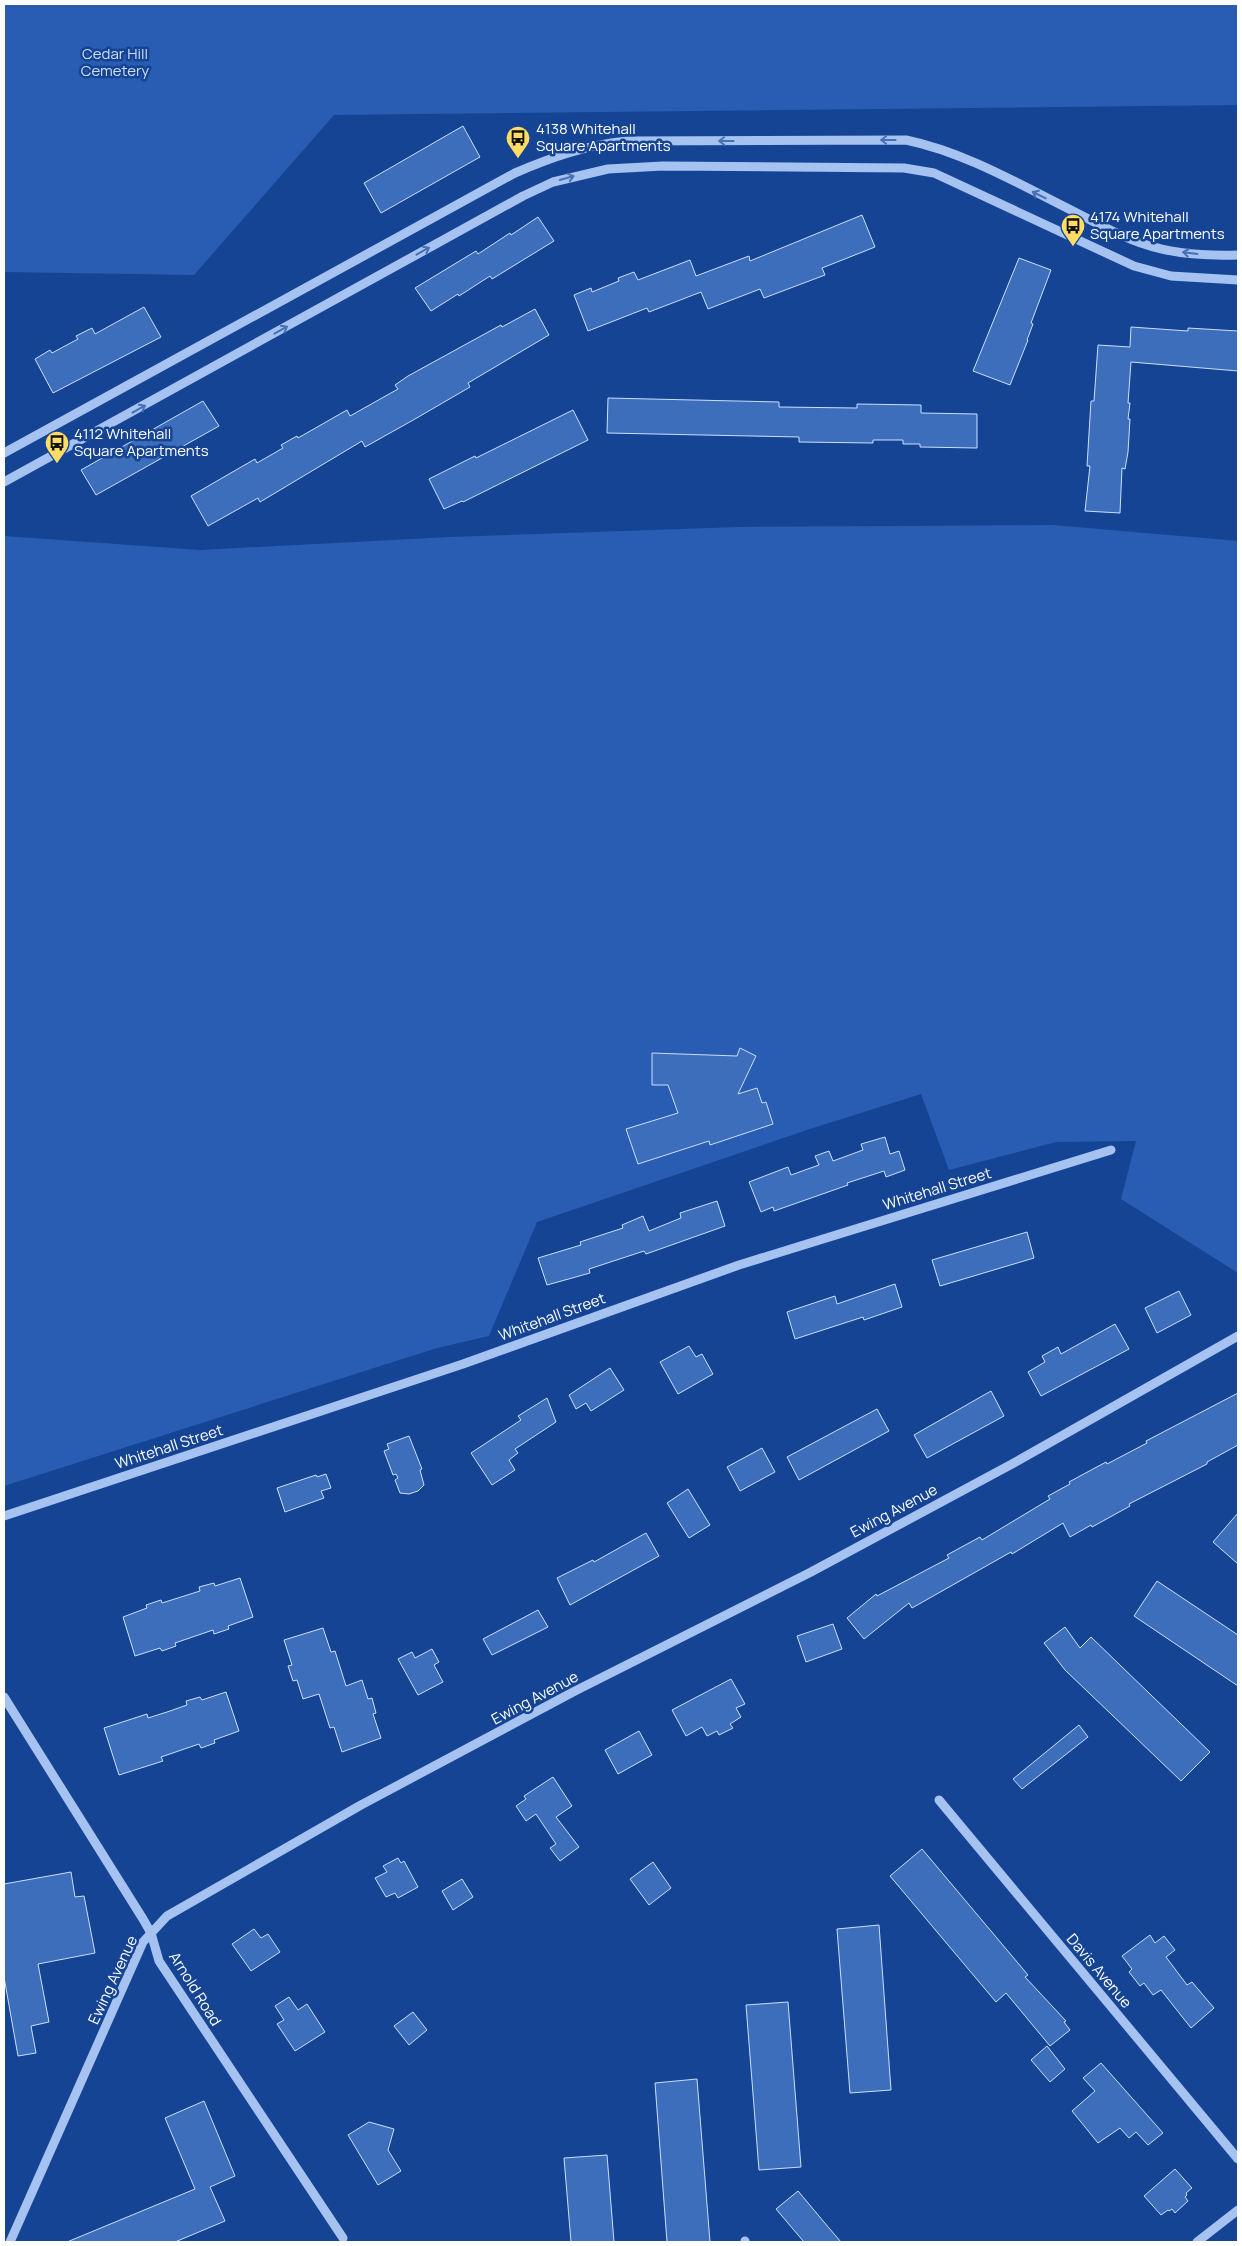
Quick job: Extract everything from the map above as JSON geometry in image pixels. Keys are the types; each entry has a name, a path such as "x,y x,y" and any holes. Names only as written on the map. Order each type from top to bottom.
{"street":[{"path":"4,454 515,173 561,154 599,144 627,141 906,140 950,152 1072,210 1118,235 1145,245 1195,254 1238,256"},
{"path":"4,482 523,196 553,182 608,169 663,166 785,166 921,170 934,173 1134,266 1170,276 1238,280"},
{"name":"Whitehall Street","path":"4,1516 463,1364 739,1265 1111,1150"},
{"name":"Ewing Avenue","path":"10,2242 144,1942 167,1916 300,1838 560,1700 802,1576 951,1496 1238,1336"},
{"name":"Arnold Road","path":"4,1697 151,1933 159,1961 343,2238"},
{"name":"Davis Avenue","path":"939,1800 1238,2159"},
{"path":"1197,2242 1238,2210"}],"green space":[{"name":"Cedar Hill Cemetery","path":"4,4 1238,4 1238,105 334,115 194,275 4,272"},
{"path":"1053,525 1238,541 1238,1273 1121,1199 1136,1141 1056,1142 949,1170 921,1094 810,1129 537,1222 489,1336 437,1348 4,1486 4,536 200,550 450,537 738,527"}],"building":[{"path":"463,126 480,157 381,213 364,183"},
{"path":"862,215 875,247 822,268 825,275 764,298 760,289 708,309 701,292 649,312 647,308 588,331 574,295 591,288 592,292 619,281 618,278 634,272 638,280 690,260 696,276 749,256 750,261"},
{"path":"538,217 554,241 492,279 490,276 431,311 415,288 476,251 478,254 510,233 511,235"},
{"path":"1019,258 1051,270 1031,323 1033,324 1028,340 1010,385 973,371"},
{"path":"144,307 161,337 53,393 35,359 50,350 52,353 78,339 76,336 92,328 95,334"},
{"path":"535,309 549,335 468,383 470,387 415,419 365,447 362,441 260,502 258,498 208,526 191,496 255,459 257,463 283,448 281,445 297,436 298,438 347,410 350,416 398,389 395,385 408,376 501,325 502,327"},
{"path":"1131,327 1188,331 1188,328 1238,331 1238,371 1131,362 1128,403 1130,403 1128,452 1125,469 1122,468 1120,513 1085,511 1090,466 1087,466 1091,401 1094,401 1098,345 1130,347"},
{"path":"608,398 779,402 779,407 857,408 857,404 921,405 921,413 977,414 977,448 920,447 920,444 903,444 903,440 873,440 873,443 799,442 799,437 607,433"},
{"path":"203,401 219,426 96,495 81,470"},
{"path":"573,410 588,440 463,502 444,509 429,479"},
{"path":"740,1048 756,1056 738,1094 757,1088 762,1103 766,1102 773,1124 710,1145 709,1141 638,1164 626,1129 678,1113 668,1085 652,1085 652,1053 737,1056"},
{"path":"885,1137 890,1154 899,1151 905,1170 886,1177 884,1171 774,1211 773,1207 761,1212 749,1182 788,1167 791,1175 819,1165 815,1156 829,1151 833,1161 863,1150 861,1144"},
{"path":"717,1201 725,1226 646,1254 644,1251 589,1269 590,1273 547,1285 538,1258 581,1245 580,1242 623,1228 622,1225 643,1216 649,1231 681,1218 680,1213"},
{"path":"1027,1232 1034,1258 940,1286 932,1260"},
{"path":"895,1284 902,1307 864,1320 863,1317 795,1339 787,1312 835,1296 837,1304"},
{"path":"1179,1291 1191,1315 1157,1333 1145,1308"},
{"path":"1115,1324 1129,1349 1041,1396 1028,1372 1045,1362 1042,1356 1058,1347 1061,1354"},
{"path":"689,1346 696,1357 702,1354 713,1374 678,1394 660,1362"},
{"path":"610,1368 624,1390 591,1411 586,1403 576,1409 569,1395"},
{"path":"991,1391 1004,1416 927,1458 914,1435"},
{"path":"1238,1393 1238,1445 1207,1462 1207,1464 1129,1504 1130,1506 1092,1527 1091,1525 1070,1537 1063,1523 1012,1554 1011,1552 912,1608 909,1603 864,1639 847,1618 876,1594 877,1596 949,1558 947,1555 980,1537 982,1540 1050,1499 1048,1496 1070,1484 1069,1482 1147,1443 1146,1441"},
{"path":"547,1398 556,1422 515,1449 518,1453 509,1460 515,1470 492,1485 471,1453 521,1420 518,1416"},
{"path":"877,1409 889,1431 799,1480 787,1457"},
{"path":"409,1436 422,1469 420,1470 424,1485 418,1491 409,1494 400,1493 395,1480 398,1478 396,1474 393,1475 384,1451 389,1449 387,1444"},
{"path":"762,1448 775,1472 740,1491 727,1467"},
{"path":"326,1474 331,1488 321,1491 324,1498 285,1512 277,1488 316,1475 317,1477"},
{"path":"688,1489 710,1525 689,1538 667,1503"},
{"path":"1238,1513 1238,1564 1213,1542"},
{"path":"646,1533 659,1556 570,1605 557,1578 593,1560 594,1562"},
{"path":"240,1578 253,1617 228,1626 229,1629 214,1634 213,1630 175,1643 176,1646 162,1651 160,1648 135,1656 123,1617 147,1608 146,1605 161,1600 162,1603 200,1591 199,1587 214,1583 215,1586"},
{"path":"1157,1581 1238,1635 1238,1686 1134,1616"},
{"path":"538,1610 548,1627 492,1655 483,1639"},
{"path":"833,1624 842,1649 806,1662 797,1636"},
{"path":"1065,1627 1080,1648 1091,1637 1210,1752 1181,1781 1065,1670 1044,1643"},
{"path":"323,1628 331,1652 335,1651 346,1686 362,1680 368,1699 372,1698 376,1713 373,1714 381,1738 342,1752 334,1727 330,1728 319,1694 303,1699 297,1680 293,1681 288,1666 292,1665 284,1640"},
{"path":"432,1649 439,1662 434,1665 443,1682 418,1695 398,1659 412,1652 415,1658"},
{"path":"731,1679 745,1704 736,1708 741,1717 730,1724 733,1728 719,1735 717,1731 707,1736 702,1727 686,1736 672,1710"},
{"path":"226,1692 239,1731 214,1740 215,1743 201,1748 199,1744 161,1757 163,1761 119,1775 104,1728 147,1714 148,1718 187,1705 186,1701 200,1697 202,1700"},
{"path":"1079,1725 1088,1737 1022,1789 1013,1779"},
{"path":"639,1731 652,1755 618,1774 605,1750"},
{"path":"553,1777 572,1806 556,1817 579,1847 560,1861 550,1848 556,1844 536,1814 526,1821 516,1806 526,1799 524,1796"},
{"path":"922,1849 1028,1975 1025,1977 1066,2021 1064,2022 1070,2030 1050,2046 1006,1993 996,2002 890,1876"},
{"path":"398,1858 401,1863 404,1861 418,1887 398,1898 395,1893 386,1897 375,1878 387,1872 383,1866"},
{"path":"653,1862 671,1888 649,1905 630,1879"},
{"path":"71,1872 75,1897 84,1896 95,1953 38,1964 49,2022 31,2026 36,2053 18,2056 4,1977 4,1884"},
{"path":"462,1879 473,1897 453,1910 442,1891"},
{"path":"879,1925 891,2090 850,2093 837,1929"},
{"path":"254,1929 261,1938 268,1934 280,1952 251,1971 232,1944"},
{"path":"1150,1935 1155,1943 1164,1936 1175,1950 1166,1957 1187,1985 1192,1982 1214,2008 1191,2028 1161,1990 1153,1995 1144,1983 1140,1986 1129,1972 1132,1969 1122,1956"},
{"path":"289,1997 298,2010 307,2004 325,2032 295,2051 277,2024 284,2020 275,2006"},
{"path":"788,2002 801,2167 759,2170 746,2005"},
{"path":"413,2012 427,2030 409,2045 394,2026"},
{"path":"1047,2046 1065,2069 1050,2082 1031,2060"},
{"path":"1101,2063 1163,2133 1148,2145 1136,2132 1129,2138 1120,2128 1098,2143 1072,2111 1095,2091 1083,2078"},
{"path":"697,2079 710,2242 667,2242 655,2083"},
{"path":"204,2101 235,2176 210,2187 225,2221 175,2242 67,2242 195,2189 165,2118"},
{"path":"369,2122 394,2129 388,2150 401,2171 378,2185 348,2135"},
{"path":"607,2155 614,2242 571,2242 564,2158"},
{"path":"1175,2169 1192,2188 1186,2193 1185,2197 1188,2201 1175,2213 1172,2209 1161,2215 1144,2196"},
{"path":"798,2191 841,2242 804,2242 776,2209"}],"place":[{"name":"4138 Whitehall Square Apartments","path":"518,159"},
{"name":"4174 Whitehall Square Apartments","path":"1073,247"},
{"name":"4112 Whitehall Square Apartments","path":"57,464"}]}
